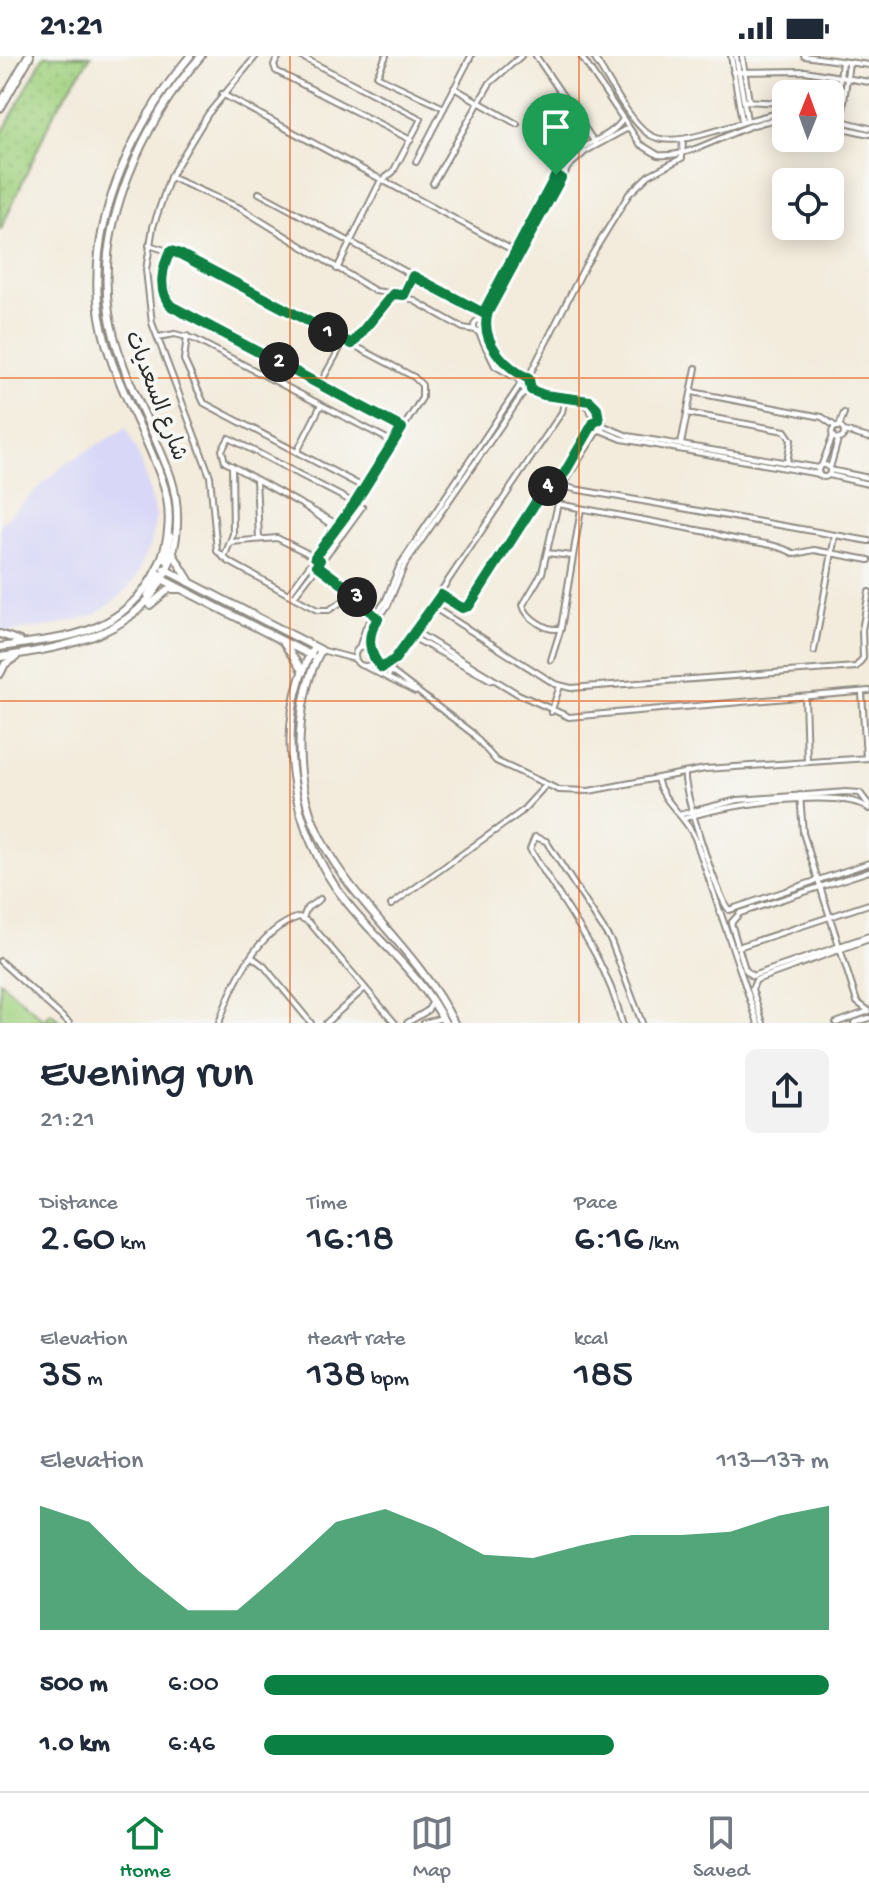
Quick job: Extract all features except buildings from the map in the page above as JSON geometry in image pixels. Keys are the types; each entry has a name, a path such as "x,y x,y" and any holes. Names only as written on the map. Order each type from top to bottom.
{"highway":[{"path":"0,107 29,56"}],"street":[{"name":"شارع السعديات","path":"163,569 170,544 164,485 107,348 100,314 98,268 106,215 125,165 147,118 190,56"},
{"name":"شارع السعديات","path":"0,657 83,641 118,627 147,602 173,554 177,516 174,490 115,341 107,299 107,269 117,214 134,166 159,116 201,56"},
{"path":"256,56 222,94 170,177 149,245 147,293 157,338 206,462 214,499 213,543 224,558 323,611 354,594"},
{"path":"279,56 274,65 276,71 411,140"},
{"path":"300,56 419,115 421,123 393,172 383,179 360,217 352,243 337,269"},
{"path":"386,56 377,76 444,108"},
{"path":"416,162 471,56"},
{"path":"433,183 494,77 521,56"},
{"path":"536,56 595,142"},
{"path":"581,56 629,128 651,153 664,156 746,124 772,121"},
{"path":"593,56 645,131 662,140 683,139 772,117"},
{"path":"734,56 746,124"},
{"path":"742,56 738,72 743,101"},
{"path":"804,56 869,65"},
{"path":"843,80 846,61"},
{"path":"738,72 792,70 869,82"},
{"path":"454,88 517,124"},
{"path":"222,94 518,252"},
{"path":"743,101 772,102"},
{"path":"528,388 523,380 493,362 474,325 506,274 558,176 623,119"},
{"path":"844,123 869,128"},
{"path":"844,125 869,134"},
{"path":"595,142 629,128"},
{"path":"381,670 370,647 370,633 411,552 523,380 625,200 644,179 680,159 684,150 683,139"},
{"path":"170,177 240,208 337,269 384,294 404,295 463,328 477,331 485,325 506,274"},
{"path":"259,193 483,313"},
{"path":"149,245 171,251 421,382 423,395 293,594"},
{"path":"171,251 163,271 169,304 402,428"},
{"path":"404,295 413,276"},
{"path":"383,306 384,294"},
{"path":"352,344 393,294"},
{"path":"478,320 485,325 495,352 528,388 587,405 601,429 681,447 829,471"},
{"path":"157,338 171,334 187,336 393,442"},
{"path":"187,336 183,356 202,401 365,488"},
{"path":"320,384 345,341"},
{"path":"681,447 696,368"},
{"path":"462,477 528,388"},
{"path":"692,392 822,417 840,432 869,438"},
{"path":"381,670 395,659 433,607 562,412 565,398"},
{"path":"297,452 321,405"},
{"path":"687,413 785,431 791,438 787,462"},
{"path":"829,471 844,413"},
{"path":"596,422 601,429"},
{"path":"441,595 462,608 468,607 543,491 564,474 596,422"},
{"path":"561,628 552,630 524,610 542,573 562,486 601,429"},
{"path":"820,469 833,436 840,432"},
{"path":"833,436 840,432"},
{"path":"317,561 344,531 362,507 229,438 222,456 232,466 304,505 344,531"},
{"path":"681,447 787,462 869,482"},
{"path":"224,558 231,542 232,466"},
{"path":"256,480 259,538"},
{"path":"554,483 869,541"},
{"path":"558,504 713,533 729,540 748,539 780,545 795,554 814,550 869,560"},
{"path":"551,660 561,628 581,509"},
{"path":"814,651 835,536"},
{"path":"231,542 244,543 259,538 290,542 317,561 376,617"},
{"path":"547,553 573,556"},
{"path":"173,554 191,582"},
{"path":"163,569 318,649 355,659 364,666 390,675 472,733 496,761 546,785 583,792 685,773 868,758 862,692"},
{"name":"شارع السعديات","path":"0,647 80,632 113,619 159,577"},
{"path":"159,577 313,656"},
{"path":"118,627 132,621 164,592 173,588 185,590"},
{"path":"433,607 560,686 856,667 863,658 862,630 869,592"},
{"path":"355,659 363,632 376,617"},
{"path":"416,632 447,654"},
{"path":"0,634 14,641 43,639"},
{"path":"412,637 551,712 582,718 869,691"},
{"path":"281,639 303,673"},
{"path":"359,648 370,647"},
{"path":"318,649 303,673 293,717 291,762 298,802 317,854 342,898 433,1002 444,1021 424,1023"},
{"path":"0,674 5,664 21,653"},
{"path":"313,656 302,710 300,767 308,807 326,849 350,888 436,992 454,1023"},
{"path":"364,666 375,659"},
{"path":"390,675 395,659"},
{"path":"551,712 560,686"},
{"path":"805,697 807,761"},
{"path":"685,773 684,784 693,813 724,904 729,910 869,871"},
{"path":"657,779 663,795 684,816 760,1023"},
{"path":"535,795 538,781"},
{"path":"391,905 521,812 546,785"},
{"path":"684,816 726,802 855,792 864,796 869,807"},
{"path":"799,798 802,827 857,1002 869,1011"},
{"path":"622,1023 609,981 588,936 530,849 535,837 546,841 607,932 627,975 642,1023"},
{"path":"317,854 326,849"},
{"path":"840,948 755,976 746,972 731,926 735,915 869,863"},
{"path":"303,918 307,908 320,899"},
{"path":"738,947 869,904"},
{"path":"229,1022 220,1020 232,989 252,957 290,921 303,918"},
{"path":"303,918 395,1023"},
{"path":"760,1023 752,991 754,982 869,937"},
{"path":"252,957 262,963 311,1023"},
{"path":"0,961 69,1023"},
{"path":"326,1023 365,988"},
{"path":"407,1023 415,1021 433,1002"},
{"path":"836,1023 869,1011"},
{"path":"854,1023 869,1018"}],"shaded area":[{"path":"126,428 142,463 156,516 152,540 136,577 123,594 97,614 54,626 2,632 0,524 65,464"}],"green space":[{"path":"44,56 91,56 54,113 0,231 0,137"},
{"path":"0,981 44,1020 51,1013 60,1021 0,1023"}],"route":[{"path":"556,175 561,178 488,312 486,334 495,352 529,379 531,383 528,388 544,395 590,401 597,408 599,420 594,422 564,474 543,491 469,606 462,608 441,595 395,659 382,668 369,644 371,629 378,619 345,586 317,565 320,560 315,557 355,503 402,428 171,306 164,295 164,264 171,251 180,254 352,344 393,294 404,295 413,276 483,313 556,175"}]}
